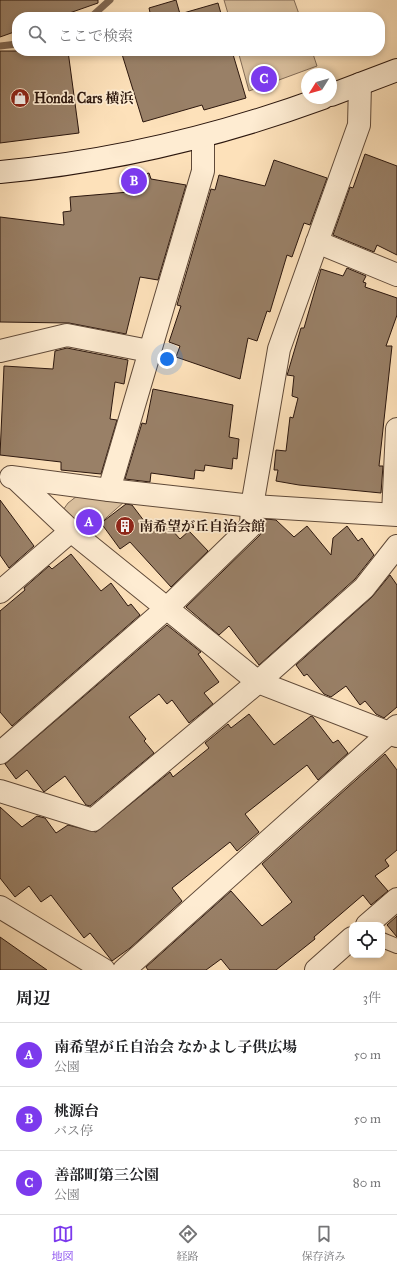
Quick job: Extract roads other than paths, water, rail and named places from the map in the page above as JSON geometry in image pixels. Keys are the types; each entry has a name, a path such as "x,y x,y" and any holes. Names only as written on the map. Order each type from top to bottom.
{"street":[{"path":"337,93 397,70"},
{"path":"0,753 167,608 251,526 252,506 279,349 359,125 360,84"},
{"path":"0,172 44,168 203,137 307,104"},
{"path":"109,490 203,171 203,137"},
{"path":"317,242 397,275"},
{"path":"0,351 67,335 149,351"},
{"path":"7,477 252,506 395,514 397,429"},
{"path":"7,477 71,531 258,682 394,732 124,970"},
{"path":"0,592 71,531"},
{"path":"0,791 93,820 258,682 364,588 397,546"},
{"path":"370,922 397,899"},
{"path":"0,907 104,970"},
{"path":"316,970 349,941"}],"lane":[{"path":"385,941 397,946"}],"waterway":[{"path":"97,12 110,0"},
{"path":"0,46 12,45"}],"place":[{"name":"善部町第三公園","path":"264,79"},
{"name":"Honda Cars 横浜","path":"20,98"},
{"name":"桃源台","path":"134,181"},
{"name":"南希望が丘自治会 なかよし子供広場","path":"89,522"},
{"name":"南希望が丘自治会館","path":"125,526"}]}
